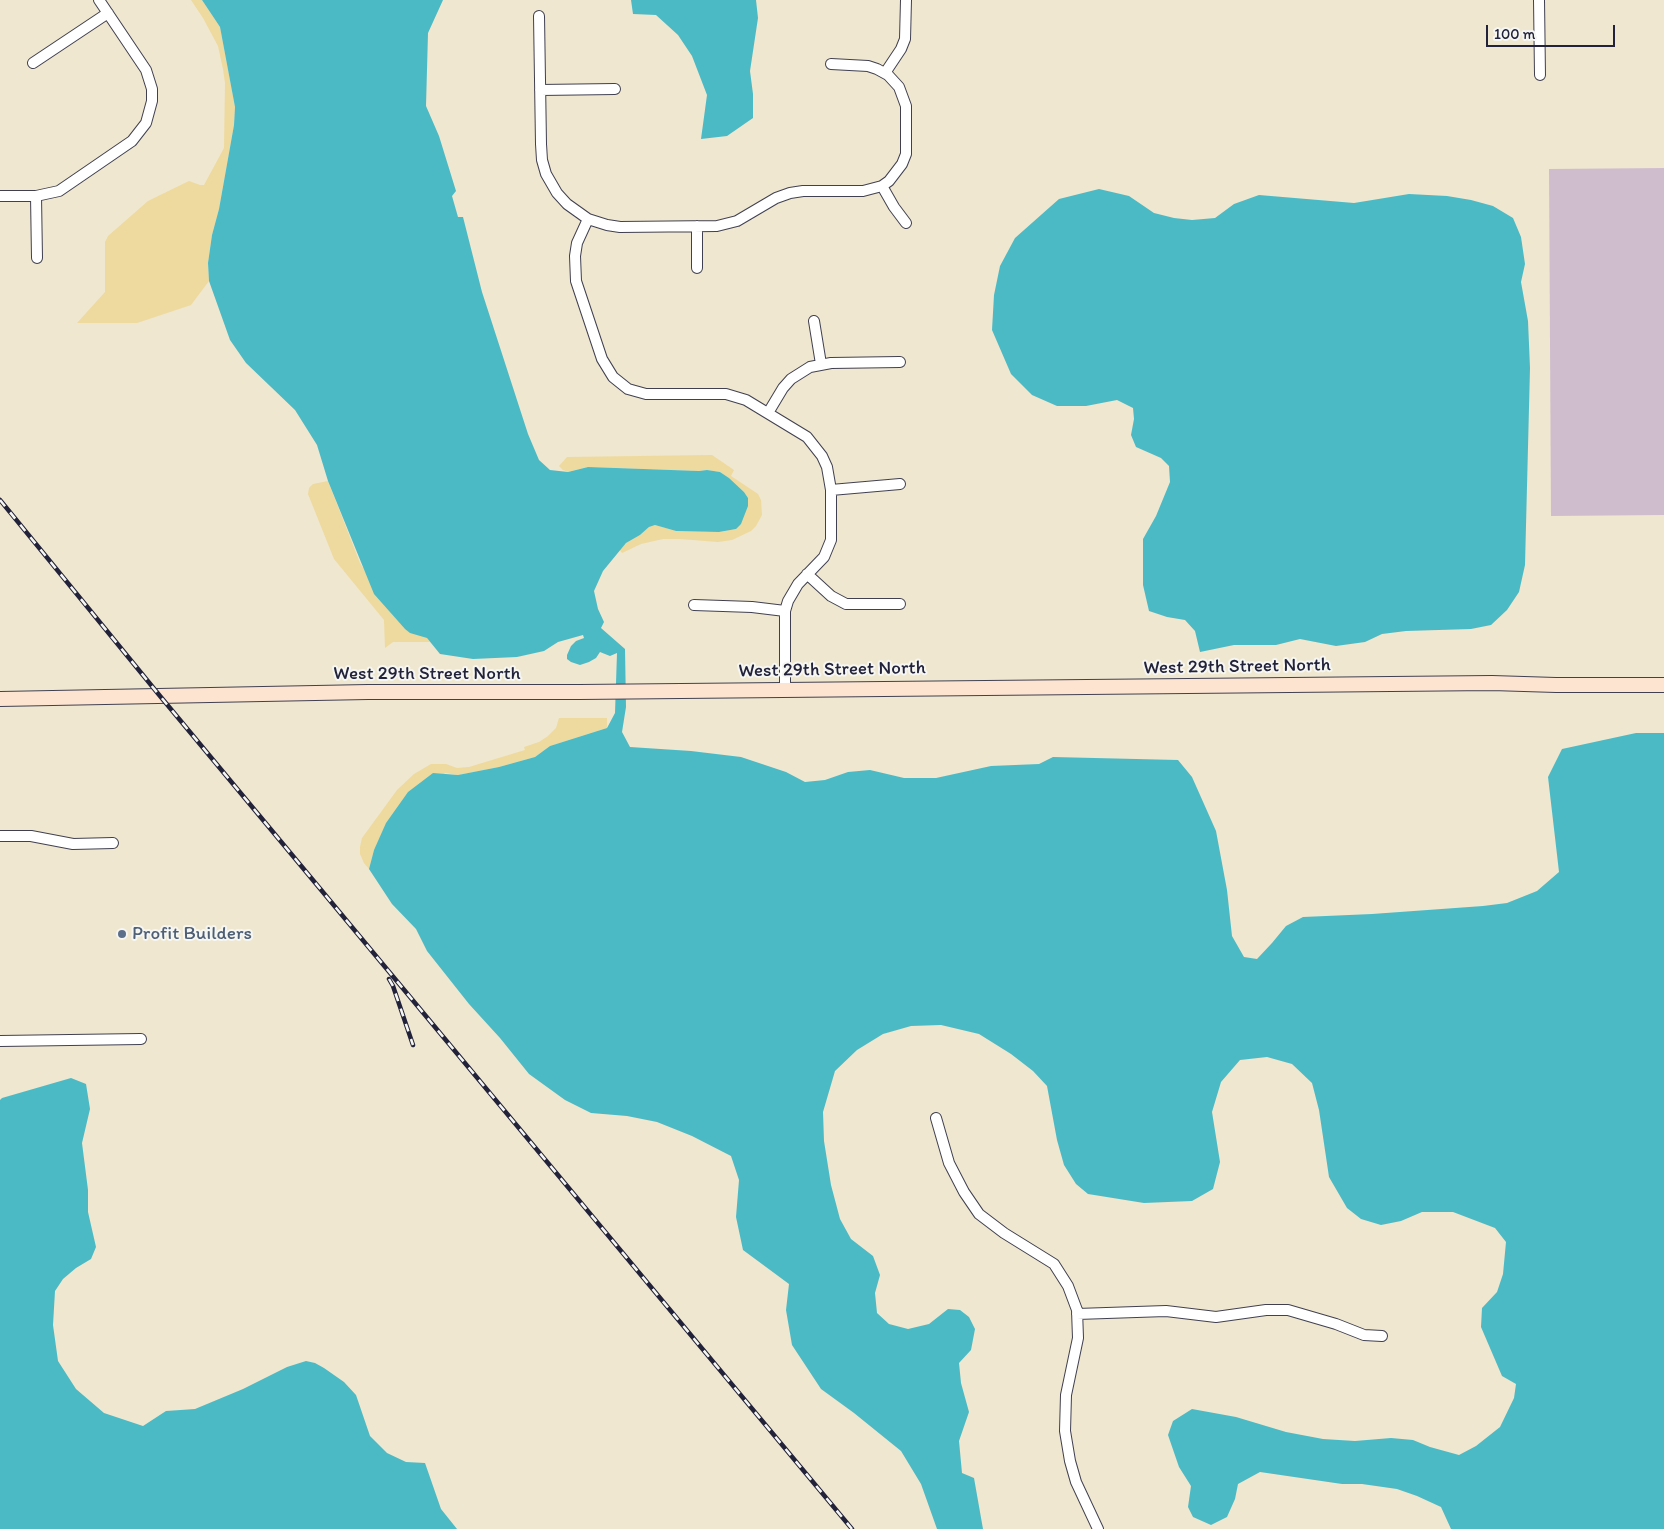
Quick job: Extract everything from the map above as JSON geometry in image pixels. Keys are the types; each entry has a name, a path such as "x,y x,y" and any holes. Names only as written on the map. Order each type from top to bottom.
{"main road":[{"name":"West 29th Street North","path":"0,699 368,692 594,692 1492,683 1664,685"}],"street":[{"path":"0,196 48,195 68,186 132,141 139,134 150,113 152,89 146,70 99,0"},
{"path":"885,73 901,49 905,39 906,0"},
{"path":"1539,0 1540,75"},
{"path":"34,64 108,12"},
{"path":"539,16 541,148 546,174 557,193 567,204 588,219 607,225 620,227 727,224 776,198 790,194 863,191 882,186 897,173 902,164 906,145 906,106 904,97 899,87 885,73 868,66 831,64"},
{"path":"540,90 615,89"},
{"path":"882,186 906,223"},
{"path":"36,196 36,258"},
{"path":"588,219 575,256 576,281 602,359 613,377 628,389 637,393 726,394 746,400 798,430 815,444 828,467 831,490 832,534 829,549 792,592 785,611 785,690"},
{"path":"697,226 697,268"},
{"path":"814,321 821,364"},
{"path":"768,413 783,388 791,379 810,367 821,364 900,362"},
{"path":"831,490 900,484"},
{"path":"807,574 830,596 846,604 900,604"},
{"path":"694,605 752,607 785,611"},
{"path":"0,836 31,836 73,844 113,843"},
{"path":"0,1041 141,1039"},
{"path":"936,1118 949,1163 964,1192 979,1214 1004,1233 1054,1264 1068,1286 1077,1314 1078,1338 1066,1395 1065,1431 1076,1482 1098,1529"},
{"path":"1077,1314 1166,1311 1216,1317 1266,1310 1288,1310 1336,1324 1364,1335 1382,1336"}],"shaded area":[{"path":"1664,168 1664,515 1551,516 1549,169"}],"sand":[{"path":"191,0 202,0 220,27 235,107 234,125 219,209 212,235 208,263 209,281 191,305 137,323 77,323 105,292 105,242 108,236 148,201 189,181 204,185 224,148 225,83 218,46"},
{"path":"712,455 734,470 731,476 758,494 761,500 762,515 756,526 751,531 732,540 718,542 663,539 641,544 622,553 619,549 626,543 655,525 676,531 719,532 736,529 748,498 729,478 720,472 707,470 588,467 568,472 559,466 567,457"},
{"path":"328,481 360,563 392,614 405,629 427,638 430,642 393,642 385,648 384,620 334,559 308,494 309,488 313,484"},
{"path":"559,718 607,718 607,728 550,746 535,757 499,767 458,775 445,773 374,850 369,869 364,863 360,854 362,838 397,790 414,774 431,764 446,764 457,768 469,767 525,750 524,747 539,742 548,736 556,728"}],"water":[{"path":"202,0 443,0 428,33 426,106 439,136 456,191 452,196 458,217 463,217 482,292 528,434 539,460 550,470 568,472 588,467 707,470 720,472 729,478 748,498 748,506 741,524 736,529 719,532 676,531 655,525 626,543 603,571 594,591 598,609 604,622 601,628 625,649 626,707 622,732 630,747 741,757 786,772 805,782 825,780 848,772 870,770 904,778 936,778 991,766 1039,764 1053,757 1178,760 1192,777 1216,831 1227,890 1232,936 1244,957 1257,959 1286,926 1303,917 1483,906 1507,903 1537,891 1559,872 1548,777 1562,749 1636,733 1664,733 1664,1529 1451,1529 1441,1507 1397,1489 1362,1484 1342,1484 1260,1472 1238,1484 1235,1499 1227,1517 1211,1525 1193,1517 1188,1507 1191,1486 1179,1467 1168,1435 1173,1421 1192,1409 1236,1417 1286,1432 1323,1439 1355,1441 1391,1438 1413,1440 1459,1455 1476,1446 1500,1427 1514,1398 1516,1384 1502,1376 1481,1327 1482,1308 1497,1292 1503,1274 1506,1242 1495,1228 1453,1212 1422,1212 1401,1221 1381,1225 1361,1219 1347,1208 1329,1177 1319,1110 1312,1083 1292,1064 1267,1057 1240,1060 1221,1082 1212,1112 1220,1162 1213,1189 1192,1201 1144,1203 1088,1194 1076,1184 1064,1165 1057,1140 1047,1086 1033,1071 1011,1054 979,1034 941,1025 911,1026 883,1034 857,1050 835,1071 823,1112 824,1141 831,1185 840,1219 851,1239 873,1256 880,1275 875,1293 877,1313 889,1324 908,1329 929,1324 948,1309 960,1310 969,1317 975,1329 971,1350 959,1363 961,1383 969,1412 959,1441 962,1473 974,1478 983,1529 937,1529 921,1484 901,1451 821,1389 792,1345 786,1310 789,1284 743,1250 736,1217 739,1180 731,1156 692,1136 657,1122 627,1116 591,1113 565,1100 529,1074 469,1004 427,951 416,929 392,904 369,869 374,850 386,823 408,792 433,773 458,775 499,767 535,757 550,746 607,728 615,713 617,653 610,656 600,652 596,658 580,665 571,662 567,659 567,655 571,646 576,641 584,638 583,635 558,642 544,651 517,657 473,659 440,654 427,638 410,633 405,629 374,594 328,481 317,445 295,410 246,363 230,340 209,281 208,263 212,235 219,209 234,125 235,107 220,27"},
{"path":"631,0 756,0 758,18 750,71 753,94 753,118 727,136 701,139 707,95 692,56 678,35 656,15 633,14"},
{"path":"1099,189 1129,196 1154,213 1192,220 1215,218 1234,204 1259,195 1354,203 1409,194 1447,196 1471,200 1493,206 1513,218 1521,237 1525,264 1521,282 1528,321 1530,368 1525,565 1519,592 1507,610 1491,625 1471,629 1406,631 1382,634 1365,642 1336,646 1300,639 1276,645 1234,645 1200,652 1195,631 1185,620 1149,611 1143,585 1143,539 1156,516 1170,482 1169,466 1161,458 1136,447 1131,435 1134,419 1133,408 1117,400 1086,406 1057,406 1032,395 1011,374 992,330 994,295 1000,266 1015,238 1059,199"},
{"path":"71,1078 86,1084 90,1109 82,1143 88,1190 88,1212 96,1247 91,1259 63,1279 55,1291 53,1325 58,1361 76,1389 104,1413 143,1426 166,1411 195,1409 243,1389 287,1367 306,1361 315,1363 344,1382 356,1395 370,1436 387,1453 406,1462 425,1463 441,1509 457,1529 0,1529 0,1100"}],"railway":[{"path":"0,500 160,696 852,1529"},
{"path":"389,979 413,1045"}],"place":[{"name":"Profit Builders","path":"122,934"}]}
